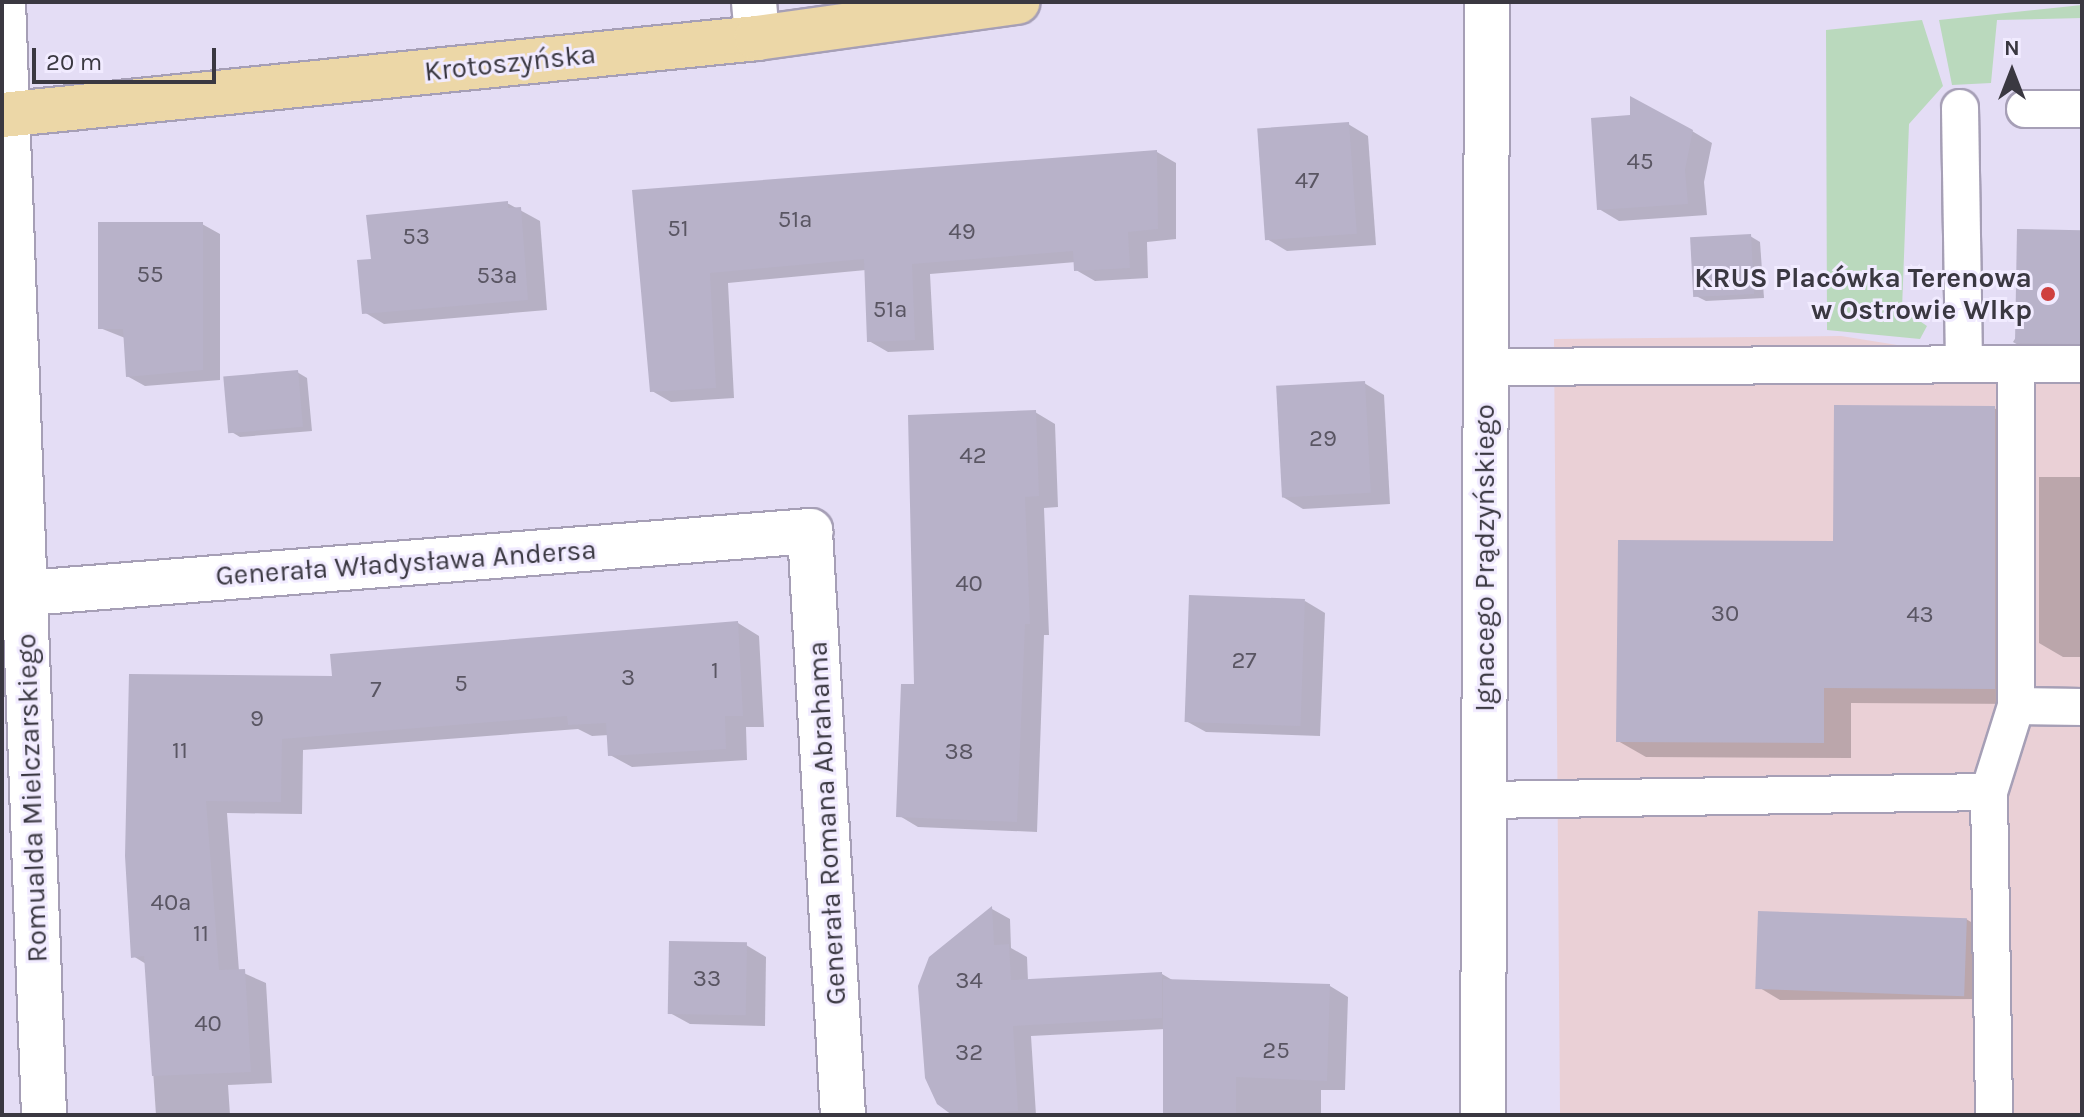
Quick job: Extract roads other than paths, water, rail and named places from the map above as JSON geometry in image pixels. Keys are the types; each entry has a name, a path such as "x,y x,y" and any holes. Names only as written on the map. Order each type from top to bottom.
{"main road":[{"name":"Krotoszyńska","path":"5,114 756,20 1018,2"}],"street":[{"name":"Romualda Mielczarskiego","path":"3,2 13,594 44,1115"},
{"name":"Ignacego Prądzyńskiego","path":"1483,1115 1487,2"},
{"name":"Generała Władysława Andersa","path":"13,594 810,531"},
{"name":"Generała Romana Abrahama","path":"810,531 843,1115"}],"lane":[{"path":"1960,108 1964,363"},
{"path":"2025,109 2082,109"},
{"path":"1994,1115 1989,792 2016,706 2016,364"},
{"path":"1486,367 2082,364"},
{"path":"2016,706 2082,707"},
{"path":"1485,800 1989,792"}],"place":[{"name":"KRUS Placówka Terenowa w Ostrowie Wlkp","path":"2048,294"}]}
